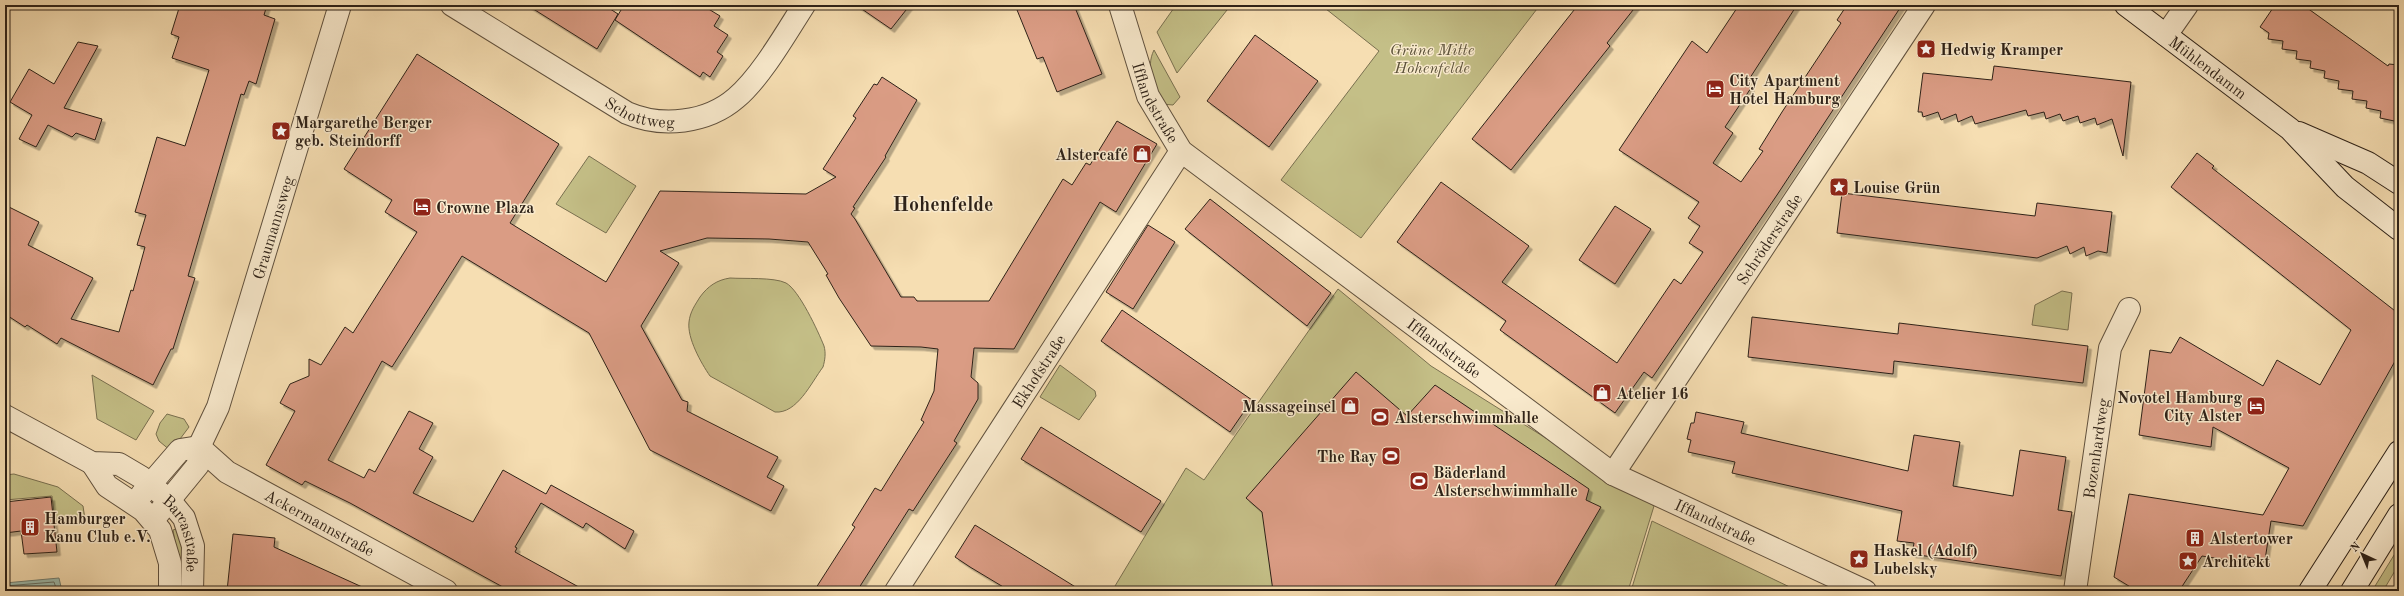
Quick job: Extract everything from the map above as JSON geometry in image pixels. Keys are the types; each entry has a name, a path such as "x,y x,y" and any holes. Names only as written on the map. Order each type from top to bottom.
{"street":[{"name":"Graumannsweg","path":"153,520 198,465 199,447 218,407 340,5"},
{"name":"Schottweg","path":"452,5 627,113 648,121 662,122 699,117 736,99 753,80 804,5"},
{"name":"Ifflandstraße","path":"1120,5 1148,96 1181,151 1613,474 1865,591"},
{"name":"Schröderstraße","path":"1613,474 1924,5"},
{"name":"Mühlendamm","path":"2126,5 2290,129 2345,187 2399,229"},
{"path":"2166,35 2187,5"},
{"name":"Mühlendamm","path":"2290,129 2368,163 2399,183"},
{"name":"Ekhofstraße","path":"896,591 1181,151"},
{"name":"Bozenhardweg","path":"2075,591 2110,348 2129,309"},
{"path":"5,416 92,463"},
{"path":"135,504 180,450 199,447"},
{"name":"Ackermannstraße","path":"199,447 227,472 446,591"},
{"path":"2310,591 2399,452"},
{"name":"Barcastraße","path":"92,463 119,464 151,484 170,501 184,518 193,546 192,591"},
{"name":"Barcastraße","path":"92,463 107,486 135,504 153,520 160,530 167,548 170,563 170,591"},
{"path":"2352,591 2399,515"}],"green space":[{"path":"1176,5 1231,5 1177,73 1157,32"},
{"name":"Grüne Mitte Hohenfelde","path":"1321,5 1540,5 1361,238 1281,180 1379,51"},
{"path":"1154,50 1180,97 1173,105 1161,104 1154,84 1150,64"},
{"path":"589,156 636,186 606,233 556,204"},
{"path":"730,278 767,279 786,283 797,294 813,321 824,346 825,356 823,367 803,396 790,408 775,412 710,376 692,343 689,328 690,315 700,297 717,282"},
{"name":"Alsterschwimmhalle","path":"1338,289 1431,366 1654,506 1628,591 1112,591 1186,468 1204,480"},
{"path":"2062,291 2072,293 2068,330 2032,325 2035,305"},
{"path":"1060,365 1095,391 1096,396 1079,420 1040,397"},
{"path":"92,375 154,411 136,440 97,419"},
{"path":"167,414 184,419 189,427 171,451 159,441 156,434 160,423"},
{"path":"14,474 58,487 83,506 85,519 55,522 52,496 5,500 5,475"},
{"path":"1652,521 1798,591 1631,591"},
{"path":"176,529 182,534 186,591 176,591 178,559 173,530"},
{"path":"2399,547 2399,564 2383,591 2372,591"}],"water":[{"path":"59,578 62,591 5,591 5,583"}],"building":[{"path":"180,5 267,5 264,15 275,19 256,84 249,81 244,95 241,94 188,276 195,278 173,349 171,349 153,385 61,338 57,344 27,325 25,327 5,314 5,205 39,222 28,245 93,278 71,319 119,332 131,290 133,291 145,247 137,245 146,215 135,212 157,137 185,146 209,70 172,58 179,37 171,34"},
{"path":"527,5 604,5 618,14 597,49"},
{"path":"624,5 702,5 720,16 714,26 728,35 717,52 723,56 710,77 703,72 700,77 615,20"},
{"path":"856,5 910,5 891,29"},
{"path":"1015,5 1074,5 1102,74 1057,92 1043,57 1037,59"},
{"path":"1578,5 1637,5 1607,43 1610,46 1511,170 1472,139"},
{"path":"1739,5 1797,5 1746,84 1751,88 1725,127 1733,133 1713,163 1741,182 1763,151 1759,149 1782,112 1841,23 1837,20 1847,5 1902,5 1777,195 1652,378 1644,372 1615,413 1500,330 1506,321 1397,242 1441,182 1529,246 1502,282 1617,363 1674,279 1681,284 1703,252 1689,243 1700,226 1688,218 1699,202 1619,150 1692,41 1707,53"},
{"path":"2275,5 2303,5 2388,66 2389,64 2399,65 2399,122 2380,118 2381,111 2366,108 2367,101 2352,99 2353,91 2338,89 2339,81 2324,78 2325,71 2310,68 2311,61 2296,59 2297,51 2282,49 2283,41 2268,39 2269,33 2260,27"},
{"path":"1255,35 1318,81 1269,147 1207,101"},
{"path":"78,42 98,46 64,108 102,119 95,140 76,133 72,137 48,125 36,147 19,139 32,115 10,102 29,69 54,84"},
{"path":"417,54 559,144 510,223 606,282 660,191 806,194 836,177 823,169 856,118 853,116 874,84 877,85 882,77 917,100 885,156 886,157 853,207 855,208 851,214 901,297 914,297 917,301 989,301 1063,179 1072,185 1086,163 1090,165 1117,121 1157,144 1116,212 1100,202 1014,349 974,348 971,377 978,383 978,399 954,441 957,443 913,511 909,509 857,591 814,591 855,527 852,525 875,488 881,491 924,422 921,420 934,391 938,349 921,347 871,346 839,298 826,275 828,274 808,242 769,239 707,238 660,251 679,263 641,326 682,400 688,402 687,411 778,457 767,477 784,486 771,511 650,450 589,333 462,256 392,367 382,361 328,460 364,478 369,469 375,472 409,411 433,423 419,449 433,457 413,493 473,522 503,470 546,494 551,485 634,531 625,549 586,523 583,528 541,503 515,547 517,548 515,552 586,591 510,591 350,503 305,481 302,485 266,465 295,411 280,403 290,384 309,376 309,359 321,365 345,327 353,333 417,232 385,212 392,200 344,169"},
{"path":"1994,66 2131,82 2123,156 2112,119 2097,125 2095,118 2080,123 2078,116 2063,121 2060,114 2046,119 2044,112 2028,116 2026,110 1975,124 1972,116 1958,122 1956,114 1941,120 1938,112 1923,117 1922,112 1918,112 1923,73 1992,80"},
{"path":"2197,153 2214,166 2212,168 2399,314 2399,354 2303,526 2271,521 2265,560 2247,557 2246,563 2202,556 2179,591 2137,591 2114,577 2129,494 2263,515 2289,468 2213,427 2211,447 2139,435 2150,350 2171,353 2180,337 2263,386 2277,360 2320,385 2351,330 2171,187"},
{"path":"1842,193 2035,216 2037,203 2112,212 2107,253 2098,251 2086,256 2084,247 2070,254 2067,246 2037,258 1837,233"},
{"path":"1210,199 1331,293 1307,326 1185,229"},
{"path":"1615,206 1651,229 1615,284 1579,260"},
{"path":"1148,225 1175,242 1133,309 1106,292"},
{"path":"1122,310 1252,400 1230,432 1101,341"},
{"path":"1752,317 1898,334 1899,323 2088,346 2083,383 1894,361 1893,374 1748,357"},
{"name":"Bäderland Alsterschwimmhalle","path":"1356,372 1407,416 1435,385 1589,489 1586,500 1601,507 1552,591 1273,591 1262,512 1246,498"},
{"path":"1696,412 1744,422 1741,433 1908,471 1914,435 1960,442 1953,486 2013,496 2020,450 2066,457 2058,510 2072,512 2061,576 1912,554 1914,543 1897,541 1902,511 1732,473 1735,462 1688,452 1691,440 1687,439 1691,423 1694,423"},
{"path":"1041,427 1161,501 1141,532 1021,459"},
{"name":"Hamburger Kanu Club e.V.","path":"51,497 57,552 24,554 21,531 5,533 5,502"},
{"path":"975,525 1082,591 1010,591 970,567 955,557"},
{"path":"233,534 275,538 274,547 371,591 227,591"}],"place":[{"name":"Hedwig Kramper","path":"1926,49"},
{"name":"City Apartment Hotel Hamburg","path":"1715,89"},
{"name":"Margarethe Berger geb. Steindorff","path":"281,131"},
{"name":"Alstercafé","path":"1142,154"},
{"name":"Louise Grün","path":"1839,187"},
{"name":"Crowne Plaza","path":"422,207"},
{"name":"Atelier 16","path":"1602,393"},
{"name":"Massageinsel","path":"1350,406"},
{"name":"Novotel Hamburg City Alster","path":"2256,406"},
{"name":"Alsterschwimmhalle","path":"1380,417"},
{"name":"The Ray","path":"1391,456"},
{"name":"Bäderland Alsterschwimmhalle","path":"1419,481"},
{"name":"Hamburger Kanu Club e.V.","path":"30,527"},
{"name":"Alstertower","path":"2195,538"},
{"name":"Haskel (Adolf) Lubelsky","path":"1859,559"},
{"name":"Architekt","path":"2188,561"}],"district":[{"name":"Hohenfelde","path":"943,204"}]}
